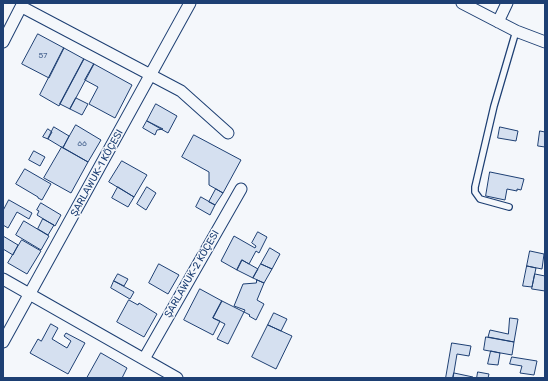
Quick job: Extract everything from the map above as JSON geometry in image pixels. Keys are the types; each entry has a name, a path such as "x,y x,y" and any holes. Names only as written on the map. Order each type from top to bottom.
{"street":[{"name":"ŞARLAWUK-1 KÖÇESI","path":"3,342 31,294 190,3"},
{"path":"462,3 516,31 545,42"},
{"path":"498,22 507,3"},
{"path":"3,42 22,5 181,91 228,133"},
{"name":"ŞARLAWUK-2 KÖÇESI","path":"144,359 241,189"},
{"path":"3,279 177,378"}],"lane":[{"path":"509,206 480,199 475,192 475,186 494,106 516,31"}],"building":[{"path":"38,34 64,48 49,78 22,64"},
{"path":"64,48 84,59 59,106 40,95"},
{"path":"84,59 94,64 70,109 60,104"},
{"path":"94,64 132,85 115,118 89,104 98,87 85,80"},
{"path":"76,98 88,104 82,115 70,109"},
{"path":"156,104 177,116 168,133 147,121"},
{"path":"147,121 163,129 157,130 155,135 143,128"},
{"path":"76,125 101,140 88,162 63,148"},
{"path":"54,127 69,136 63,148 48,139"},
{"path":"500,127 518,131 516,141 498,138"},
{"path":"48,129 52,132 48,139 43,137"},
{"path":"540,131 545,132 545,147 538,146"},
{"path":"194,135 241,160 223,193 209,185 209,172 182,157"},
{"path":"62,147 88,162 71,193 44,178"},
{"path":"34,151 45,157 40,166 29,160"},
{"path":"122,161 147,175 134,197 109,182"},
{"path":"25,169 51,184 42,200 16,184"},
{"path":"490,172 524,179 521,190 517,189 517,191 507,189 505,200 486,196"},
{"path":"118,187 134,197 128,207 112,198"},
{"path":"147,187 156,193 146,210 137,204"},
{"path":"216,189 223,193 215,205 209,202"},
{"path":"201,197 215,205 210,215 196,207"},
{"path":"9,200 32,213 29,219 17,212 8,228 3,225 3,211"},
{"path":"41,203 61,215 55,226 37,215 39,211 37,210"},
{"path":"43,219 54,225 48,235 38,229"},
{"path":"24,221 49,236 41,250 16,235"},
{"path":"258,232 267,237 259,253 256,251 249,264 242,260 237,270 221,261 234,236 255,248 256,246 252,243"},
{"path":"3,236 18,245 13,255 3,249"},
{"path":"22,240 41,251 27,274 8,263"},
{"path":"270,248 280,254 272,269 261,264"},
{"path":"530,251 544,254 542,269 527,266"},
{"path":"242,260 258,269 253,278 237,270"},
{"path":"159,264 179,275 168,294 149,283"},
{"path":"261,264 272,269 264,283 253,278"},
{"path":"527,266 536,268 532,287 523,286"},
{"path":"118,274 128,279 124,286 114,281"},
{"path":"535,274 545,276 545,291 532,289"},
{"path":"257,280 264,283 257,300 264,304 256,320 244,312 245,310 234,306 243,284 256,283"},
{"path":"114,281 134,292 130,299 111,288"},
{"path":"200,289 222,301 213,318 220,321 213,335 184,320"},
{"path":"129,300 138,305 139,303 157,314 144,337 117,322"},
{"path":"222,301 244,312 228,344 217,339 225,324 213,318"},
{"path":"274,313 287,319 281,331 268,325"},
{"path":"510,318 518,319 514,342 488,337 490,330 508,334"},
{"path":"51,324 58,328 52,339 67,348 71,341 64,336 66,333 85,343 68,374 30,353 38,339 41,341"},
{"path":"268,325 292,336 276,369 252,357"},
{"path":"486,337 514,342 512,355 484,350"},
{"path":"452,343 471,346 469,356 457,354 453,378 446,378"},
{"path":"491,351 500,353 498,365 488,364"},
{"path":"101,353 127,368 122,378 87,378"},
{"path":"512,357 537,361 534,375 520,373 522,366 510,364"},
{"path":"478,372 489,374 488,378 477,378"},
{"path":"454,373 473,377 473,378 453,378"}]}
